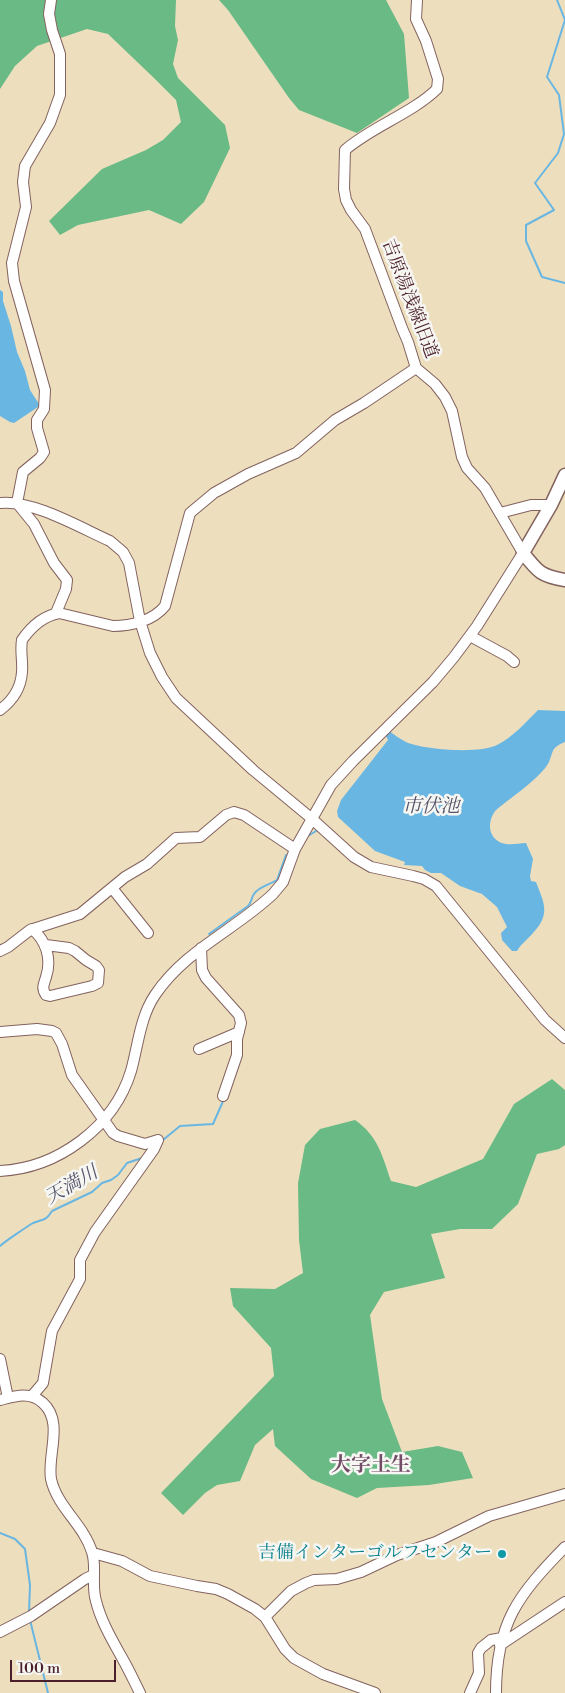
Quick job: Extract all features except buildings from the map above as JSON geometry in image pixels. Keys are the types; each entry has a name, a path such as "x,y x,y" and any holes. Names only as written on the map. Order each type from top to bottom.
{"main road":[{"path":"565,475 551,505 523,554 534,568 547,577 565,580"}],"street":[{"path":"51,0 49,14 60,54 60,94 50,123 24,166 23,182 26,207 12,263 14,281 45,390 44,409 37,420 37,428 44,452 40,458 23,472 17,503 34,524 54,563 67,580 66,589 56,614"},
{"name":"吉原湯浅線旧道","path":"417,0 416,19 426,41 438,79 437,89 428,98 345,150 344,189 346,200 365,229 416,368 445,397 452,411 462,457 467,468 485,488 523,554"},
{"path":"0,710 10,701 20,685 22,640 38,622 56,614 62,614 112,626 121,626 155,616 165,606 190,514 214,493 248,474 296,453 335,420 416,368"},
{"path":"0,503 17,503 33,507 110,541 119,548 129,563 140,621 155,665 176,698 253,770 354,857 371,867 424,879 436,886 545,1020 565,1038"},
{"path":"500,514 531,506 551,505"},
{"path":"0,1171 28,1167 55,1156 80,1142 104,1121 126,1085 138,1038 154,996 174,972 201,948 273,894 283,882 294,849 331,786 352,762 433,682 470,636 523,554"},
{"path":"470,636 514,662"},
{"path":"0,951 32,929 80,914 125,877 147,864 176,838 200,837 226,815 234,812 244,815 294,849"},
{"path":"112,888 148,933"},
{"path":"32,929 42,938 46,945 48,966 42,988 46,995 50,996 98,983 99,970 96,966 69,948 46,945"},
{"path":"201,948 202,970 206,978 239,1015 241,1023 235,1064 224,1096"},
{"path":"0,1032 37,1029 56,1033 62,1044 72,1075 113,1132 118,1136 145,1144 158,1140 154,1149 95,1232 80,1260 80,1279 52,1331 43,1383 32,1396"},
{"path":"199,1049 239,1032"},
{"path":"0,1359 4,1399 22,1394 32,1396 43,1403 52,1415 54,1428 50,1472 54,1489 87,1539 93,1553 95,1598 99,1614 140,1693"},
{"path":"265,1617 291,1591 306,1583 314,1580 337,1579 361,1572 397,1555 436,1542 489,1516 565,1494"},
{"path":"496,1693 496,1675 501,1642 512,1612 520,1599 565,1548"},
{"path":"93,1553 122,1561 150,1576 216,1589 255,1609 265,1617 285,1649 294,1658 323,1674 375,1693"},
{"path":"0,1632 29,1617 93,1575"},
{"path":"470,1693 478,1673 478,1653 481,1648 491,1640 501,1642 565,1602"}],"green space":[{"path":"0,0 176,0 175,26 178,40 173,64 178,78 225,125 230,148 204,202 181,224 149,210 78,225 60,235 49,221 102,169 146,150 163,140 181,122 176,100 108,34 87,29 37,46 15,66 0,89"},
{"path":"219,0 386,0 404,34 409,98 357,133 299,110"},
{"path":"552,1079 565,1090 565,1145 559,1149 537,1154 518,1204 492,1229 460,1229 431,1234 445,1278 384,1292 370,1315 382,1399 402,1452 438,1446 462,1452 473,1478 429,1485 377,1488 357,1498 311,1479 275,1446 273,1429 255,1445 240,1481 217,1485 205,1493 183,1515 161,1493 274,1376 271,1348 233,1306 230,1288 275,1289 303,1273 299,1240 298,1183 305,1145 320,1129 355,1120 374,1139 382,1154 391,1181 416,1187 483,1159 514,1104"}],"water":[{"path":"0,290 3,292 3,301 17,352 30,390 39,404 38,407 14,423 0,416"},
{"name":"市伏池","path":"538,710 565,711 565,742 555,748 549,762 539,775 496,810 490,825 492,835 500,842 508,844 526,843 533,859 531,881 536,882 543,902 544,914 539,926 517,951 512,951 502,940 501,933 507,927 497,907 482,894 460,886 441,873 431,873 422,866 404,865 405,862 375,851 338,817 337,811 341,800 388,740 386,736 389,731 406,742 425,747 452,750 489,748 503,742"}],"waterway":[{"path":"557,0 565,20 547,77 559,95 564,134 558,153 535,183 554,210 526,225 526,241 542,277 565,283"},
{"name":"天満川","path":"308,836 316,831"},
{"name":"天満川","path":"209,934 248,906 258,889 277,880 286,855"},
{"name":"天満川","path":"163,1140 180,1126 213,1124 224,1099"},
{"name":"天満川","path":"0,1246 33,1223 46,1218 52,1211 92,1192 102,1183 111,1180 118,1175 127,1163 142,1158"},
{"name":"天満川","path":"0,1533 15,1539 25,1549 30,1585 29,1613"},
{"name":"天満川","path":"30,1620 48,1693"}],"place":[{"name":"吉備インターゴルフセンター","path":"502,1554"}],"district":[{"name":"大字土生","path":"371,1466"}]}
